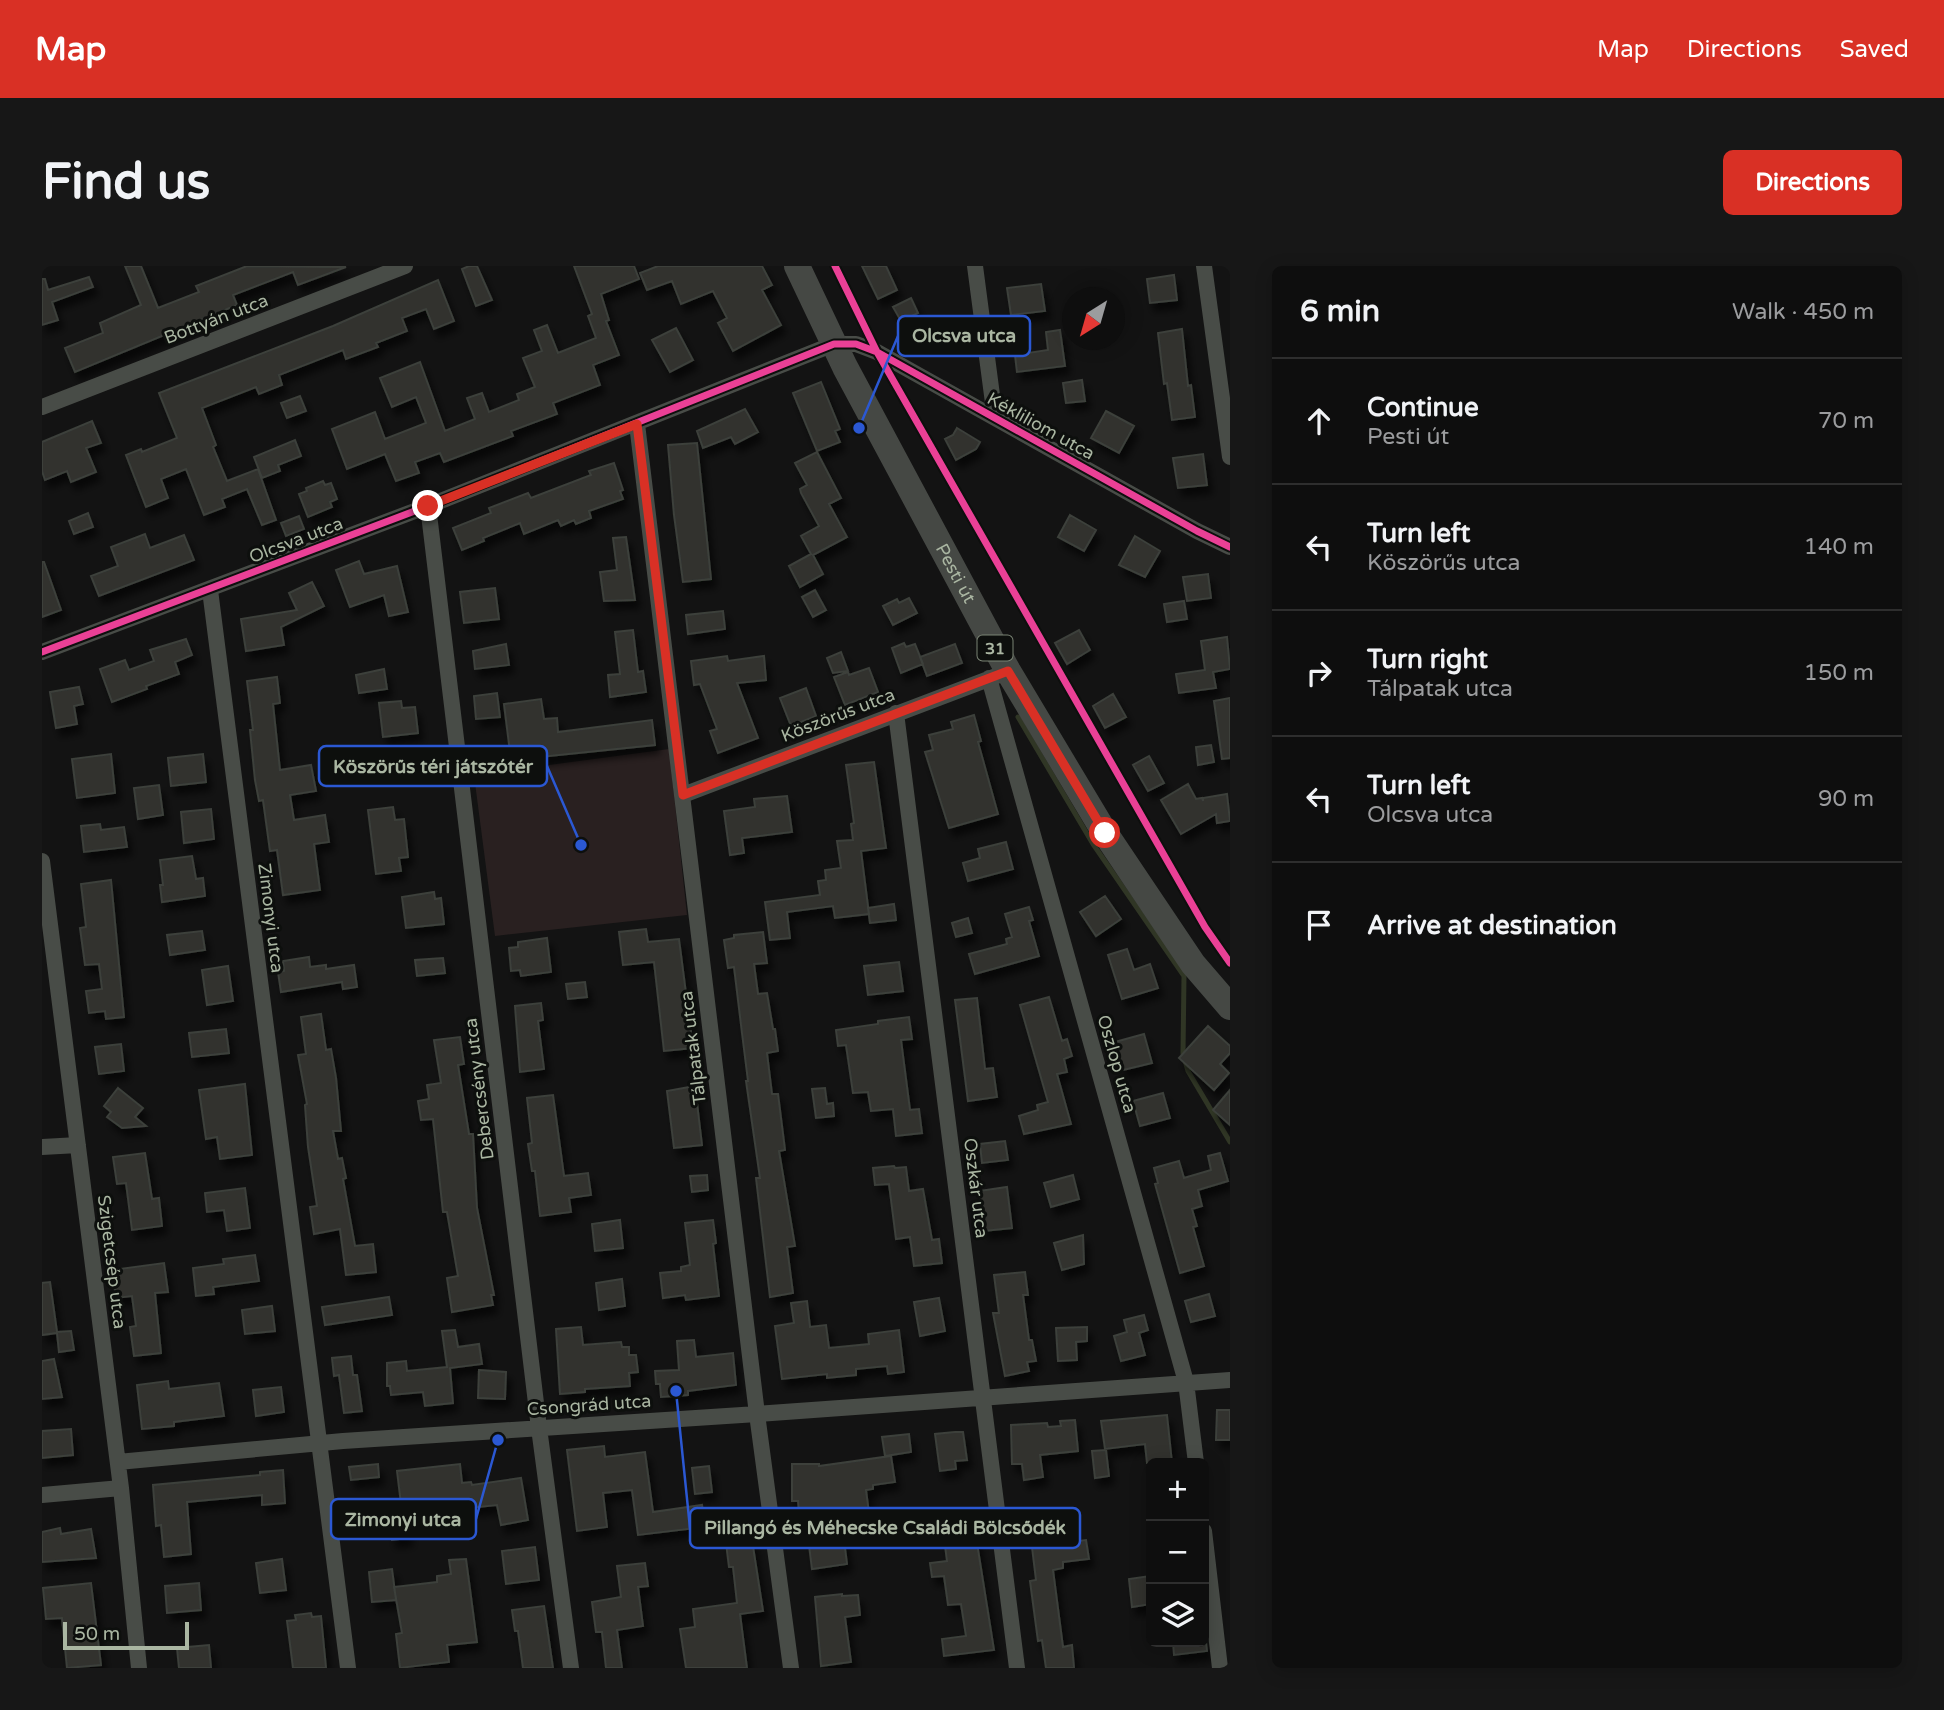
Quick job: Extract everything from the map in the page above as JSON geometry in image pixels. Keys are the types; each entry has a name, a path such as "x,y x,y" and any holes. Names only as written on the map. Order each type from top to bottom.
{"main road":[{"name":"Pesti út","path":"797,266 998,675 1193,964 1230,1007"}],"street":[{"name":"Bottyán utca","path":"42,407 405,266"},
{"path":"975,266 995,418"},
{"path":"1204,266 1230,457"},
{"name":"Kékliliom utca","path":"834,344 856,344 877,352 1230,547"},
{"name":"Olcsva utca","path":"42,652 428,506 834,344"},
{"name":"Tálpatak utca","path":"637,424 757,1414 791,1668"},
{"name":"Debercsény utca","path":"428,506 539,1427 571,1668"},
{"name":"Zimonyi utca","path":"210,590 348,1668"},
{"name":"Köszörűs utca","path":"683,795 998,675"},
{"name":"Oszlop utca","path":"998,675 1186,1382 1195,1458"},
{"name":"Oszkár utca","path":"896,713 1017,1668"},
{"name":"Szigetcsép utca","path":"42,861 118,1462 139,1668"},
{"path":"42,1147 78,1145"},
{"name":"Csongrád utca","path":"118,1462 539,1427 1230,1380"},
{"path":"42,1495 121,1488"},
{"path":"1209,1574 1220,1668"}],"shaded area":[{"path":"669,749 687,915 495,936 474,775"}],"building":[{"path":"125,266 141,266 158,308 199,292 196,286 247,266 346,267 298,285 293,272 233,295 237,305 75,372 65,348 103,333 100,323 141,305"},
{"path":"477,266 492,300 476,306 462,269"},
{"path":"574,266 634,266 639,279 601,294 609,320 606,321 619,355 593,365 600,385 553,403 557,414 511,431 513,436 444,462 440,453 415,462 419,473 396,481 385,454 347,469 332,429 375,412 385,439 426,423 416,397 392,407 380,378 420,362 445,431 475,419 467,398 482,393 489,412 519,400 517,394 535,387 523,358 542,351 534,330 547,325 558,353 596,338 588,316 592,314"},
{"path":"658,266 762,266 772,285 762,290 781,325 733,351 718,323 727,318 713,291 681,304 672,281 647,290 640,273"},
{"path":"862,266 886,266 897,290 878,299"},
{"path":"1174,275 1177,300 1150,303 1147,279"},
{"path":"89,277 93,287 52,302 58,320 42,325 42,279 45,279 48,290"},
{"path":"438,280 454,321 434,329 426,309 402,318 407,331 376,343 378,347 346,359 343,350 279,375 282,385 259,394 256,387 202,408 216,445 213,447 227,481 258,469 276,520 262,525 247,489 222,499 225,507 204,515 186,469 161,479 168,498 146,507 126,455 141,449 142,452 177,438 159,393 333,326"},
{"path":"1041,284 1045,311 1011,315 1007,288"},
{"path":"911,298 918,313 901,321 893,307"},
{"path":"676,328 693,360 670,372 652,340"},
{"path":"1182,329 1188,386 1191,385 1195,417 1172,420 1167,383 1164,384 1158,333"},
{"path":"1060,330 1065,366 1017,372 1015,355 1048,350 1046,332"},
{"path":"1082,380 1085,401 1066,403 1063,383"},
{"path":"821,382 840,429 835,431 840,442 817,451 793,393"},
{"path":"300,396 306,411 287,418 281,403"},
{"path":"745,409 758,432 735,444 731,437 703,448 697,431"},
{"path":"1106,411 1134,426 1119,453 1091,438"},
{"path":"92,421 101,443 86,448 96,472 71,482 67,471 45,480 42,471 42,442"},
{"path":"957,428 980,442 976,449 956,460 945,439 953,435"},
{"path":"295,440 301,456 278,465 280,471 262,478 254,457"},
{"path":"697,443 711,579 683,582 668,445"},
{"path":"817,452 841,498 829,504 847,537 813,555 823,574 800,587 789,566 811,554 801,536 819,526 801,493 800,489 807,485 795,463"},
{"path":"1203,454 1207,485 1178,488 1173,458"},
{"path":"614,463 623,490 620,491 623,499 589,511 591,518 576,524 574,520 561,526 558,520 524,534 520,523 462,550 453,528 491,513 489,508 528,493 531,498 591,475 589,471"},
{"path":"323,481 325,485 331,483 337,499 330,502 332,507 308,517 299,494"},
{"path":"88,513 93,527 74,534 69,521"},
{"path":"1070,515 1096,530 1084,551 1058,537"},
{"path":"299,516 304,529 286,536 281,523"},
{"path":"145,534 150,548 184,535 194,560 99,596 91,576 118,566 111,547"},
{"path":"1135,536 1160,551 1145,577 1119,565"},
{"path":"626,537 635,600 604,601 600,572 617,570 613,538"},
{"path":"359,561 364,574 397,566 408,612 389,616 384,595 350,607 336,570"},
{"path":"42,562 61,610 42,617"},
{"path":"1208,574 1211,598 1187,601 1183,577"},
{"path":"312,582 324,606 281,627 284,645 246,651 241,619 297,610 289,593"},
{"path":"495,588 499,619 464,623 460,592"},
{"path":"815,590 826,610 813,617 802,597"},
{"path":"909,598 917,613 893,625 883,606 897,599 899,603"},
{"path":"1184,601 1187,619 1167,622 1164,604"},
{"path":"723,611 725,629 688,634 686,615"},
{"path":"633,630 638,672 643,671 646,692 610,697 608,675 620,674 615,632"},
{"path":"1079,630 1090,650 1067,664 1055,643"},
{"path":"1227,637 1230,669 1213,672 1216,688 1179,693 1176,674 1205,670 1201,641"},
{"path":"186,639 192,655 175,662 179,674 112,702 100,669 125,660 129,670 154,661 150,650"},
{"path":"904,643 906,647 915,644 923,664 901,673 892,648"},
{"path":"506,644 509,665 475,669 473,651"},
{"path":"955,644 962,663 927,676 920,657"},
{"path":"841,652 848,671 833,673 827,658"},
{"path":"727,656 728,661 764,656 766,680 737,683 758,738 718,753 710,731 717,729 700,684 694,685 691,661"},
{"path":"869,668 878,692 845,705 834,677"},
{"path":"384,669 387,689 359,693 356,675"},
{"path":"277,677 280,703 273,704 280,770 311,765 316,791 290,795 294,820 325,815 329,842 314,844 320,890 283,895 277,850 270,851 263,800 259,801 255,780 247,681"},
{"path":"79,687 83,704 74,706 77,724 56,728 50,692"},
{"path":"806,688 816,716 791,726 780,698"},
{"path":"497,693 500,717 476,719 474,696"},
{"path":"1113,694 1126,717 1105,728 1093,706"},
{"path":"1230,698 1230,758 1222,759 1214,701"},
{"path":"541,699 544,719 557,718 558,732 652,720 655,745 511,760 504,704"},
{"path":"401,701 402,708 415,707 418,733 383,737 379,703"},
{"path":"974,715 981,741 978,742 998,814 949,828 925,752 933,750 929,735 953,729 951,722"},
{"path":"1211,745 1214,762 1198,765 1196,747"},
{"path":"111,754 115,793 77,798 72,759"},
{"path":"203,754 206,782 171,786 168,758"},
{"path":"1149,756 1164,783 1148,791 1133,765"},
{"path":"874,762 886,848 861,851 869,914 835,918 833,906 787,912 790,938 770,940 765,902 820,895 818,881 826,880 825,870 841,868 837,841 853,840 851,824 854,823 846,765"},
{"path":"1188,784 1196,799 1202,798 1203,801 1203,798 1227,794 1230,821 1217,823 1216,814 1181,834 1161,800"},
{"path":"159,785 163,815 138,819 134,788"},
{"path":"787,796 792,832 742,838 744,853 730,855 724,811 755,807 754,799"},
{"path":"393,807 395,820 404,819 408,857 399,858 401,871 376,874 368,810"},
{"path":"211,809 214,839 184,843 181,812"},
{"path":"100,824 101,830 124,827 127,847 84,852 81,826"},
{"path":"1006,842 1013,869 968,881 963,863 980,858 978,849"},
{"path":"192,856 196,879 203,878 205,896 162,902 160,860"},
{"path":"111,880 124,1017 106,1019 105,1011 89,1013 86,991 102,989 99,964 85,965 80,928 86,927 81,884"},
{"path":"434,892 435,899 441,898 444,924 406,928 402,897"},
{"path":"1105,896 1121,919 1096,936 1080,912"},
{"path":"894,904 896,920 870,923 868,908"},
{"path":"1029,907 1033,920 1029,921 1039,956 975,974 969,954 1007,944 1006,939 1012,937 1005,914"},
{"path":"968,918 972,933 956,937 952,923"},
{"path":"646,929 648,942 679,939 693,1048 664,1051 654,962 623,965 619,932"},
{"path":"202,931 205,950 170,955 167,935"},
{"path":"763,932 767,963 754,964 758,994 767,993 775,1029 778,1051 767,1053 772,1094 778,1094 785,1150 779,1151 795,1246 787,1247 793,1293 770,1297 756,1178 760,1178 734,967 728,968 724,940 734,938 734,935"},
{"path":"547,938 551,972 521,976 520,970 511,971 509,948 518,947 518,942"},
{"path":"1127,949 1134,970 1150,964 1158,988 1122,999 1108,955"},
{"path":"309,957 310,967 326,965 326,969 354,965 357,987 343,989 342,982 281,992 278,972 284,971 283,961"},
{"path":"443,958 445,973 417,976 415,960"},
{"path":"899,962 903,991 868,995 864,966"},
{"path":"228,966 233,1001 207,1005 202,970"},
{"path":"585,982 587,997 568,999 566,984"},
{"path":"1049,997 1062,1041 1067,1039 1072,1056 1064,1059 1067,1072 1057,1074 1071,1124 1024,1134 1019,1116 1038,1110 1037,1105 1048,1102 1020,1005"},
{"path":"977,998 985,1069 993,1068 997,1097 968,1101 955,1000"},
{"path":"541,1003 543,1020 538,1021 544,1069 520,1072 515,1006"},
{"path":"321,1014 326,1050 331,1049 336,1078 341,1131 333,1131 338,1159 342,1158 346,1178 343,1179 355,1246 373,1244 376,1272 346,1275 340,1229 314,1234 310,1207 317,1206 308,1147 307,1104 298,1055 306,1054 301,1017"},
{"path":"909,1017 912,1039 901,1040 910,1110 919,1109 922,1133 896,1136 893,1109 871,1111 868,1092 853,1093 846,1045 838,1046 836,1030"},
{"path":"1208,1026 1230,1046 1230,1053 1220,1064 1229,1073 1214,1090 1179,1058"},
{"path":"226,1029 229,1053 192,1057 189,1033"},
{"path":"1144,1034 1152,1063 1123,1070 1115,1042"},
{"path":"460,1037 464,1064 458,1065 469,1134 473,1134 477,1208 494,1295 491,1295 493,1305 452,1312 447,1278 458,1276 447,1212 443,1212 433,1119 421,1120 418,1101 429,1099 427,1085 441,1083 434,1040"},
{"path":"121,1044 124,1071 99,1074 95,1047"},
{"path":"245,1084 252,1155 220,1159 217,1137 206,1139 199,1090"},
{"path":"695,1086 702,1145 674,1148 667,1091"},
{"path":"118,1088 143,1108 135,1117 146,1126 122,1128 107,1117 111,1112 104,1106"},
{"path":"825,1088 827,1104 833,1103 834,1116 816,1118 812,1089"},
{"path":"1230,1090 1230,1125 1213,1110"},
{"path":"1163,1093 1170,1118 1140,1126 1133,1101"},
{"path":"553,1095 564,1176 588,1173 591,1195 569,1198 571,1212 540,1216 535,1171 532,1171 528,1144 532,1143 527,1098"},
{"path":"1005,1141 1008,1160 982,1163 980,1144"},
{"path":"145,1153 152,1199 159,1198 162,1226 132,1230 126,1183 117,1184 113,1157"},
{"path":"1220,1153 1228,1181 1198,1190 1202,1206 1192,1209 1197,1226 1193,1227 1204,1266 1180,1273 1155,1184 1158,1183 1154,1168 1179,1161 1184,1178 1211,1170 1208,1156"},
{"path":"906,1167 909,1191 923,1189 932,1240 939,1239 942,1263 914,1266 910,1237 896,1239 889,1184 875,1185 873,1168"},
{"path":"707,1175 708,1190 692,1192 690,1176"},
{"path":"1073,1175 1079,1199 1051,1207 1044,1183"},
{"path":"1007,1187 1012,1228 984,1231 979,1191"},
{"path":"245,1188 250,1228 227,1231 224,1210 207,1212 205,1193"},
{"path":"620,1220 623,1248 595,1251 592,1224"},
{"path":"713,1220 719,1296 686,1300 685,1295 663,1298 660,1273 681,1271 681,1267 690,1265 685,1223"},
{"path":"1083,1235 1084,1264 1062,1270 1054,1243"},
{"path":"255,1255 259,1281 213,1287 214,1294 196,1296 193,1268 224,1264 223,1259"},
{"path":"164,1263 168,1292 155,1293 161,1353 134,1356 130,1327 136,1326 132,1296 116,1298 112,1270"},
{"path":"1025,1272 1028,1295 1023,1295 1029,1340 1032,1340 1036,1361 1027,1362 1029,1371 1005,1376 993,1313 999,1313 994,1275"},
{"path":"622,1279 625,1306 599,1310 596,1283"},
{"path":"50,1282 57,1332 71,1331 74,1350 59,1352 57,1333 42,1335 42,1283"},
{"path":"1209,1294 1215,1316 1191,1322 1185,1301"},
{"path":"389,1297 392,1315 325,1325 322,1307"},
{"path":"939,1298 945,1331 920,1336 914,1302"},
{"path":"807,1301 810,1327 826,1325 829,1348 869,1344 868,1334 899,1330 904,1372 888,1374 887,1366 856,1369 856,1375 827,1378 827,1374 782,1379 775,1326 794,1323 791,1303"},
{"path":"272,1306 275,1331 245,1334 242,1310"},
{"path":"1144,1315 1148,1330 1139,1333 1145,1355 1121,1361 1114,1336 1127,1332 1124,1320"},
{"path":"581,1327 583,1345 621,1342 622,1347 629,1347 629,1355 636,1355 638,1372 629,1373 630,1386 585,1389 585,1392 560,1394 556,1329"},
{"path":"1087,1327 1087,1341 1076,1342 1077,1360 1058,1361 1056,1328"},
{"path":"455,1330 458,1347 479,1344 482,1364 450,1368 453,1403 425,1406 423,1392 391,1395 390,1386 387,1386 387,1363 406,1361 407,1371 447,1367 442,1331"},
{"path":"694,1340 696,1357 733,1353 736,1385 688,1391 688,1395 661,1397 655,1371 679,1370 677,1341"},
{"path":"351,1356 353,1375 357,1375 362,1411 344,1413 339,1375 334,1376 332,1358"},
{"path":"54,1359 62,1397 42,1399 42,1361"},
{"path":"479,1370 506,1372 505,1399 478,1398"},
{"path":"168,1381 169,1389 219,1383 224,1416 142,1429 137,1385"},
{"path":"281,1387 284,1412 256,1416 253,1390"},
{"path":"1217,1410 1230,1410 1230,1440 1216,1440"},
{"path":"1167,1415 1171,1458 1146,1458 1145,1444 1105,1449 1101,1421"},
{"path":"1075,1420 1078,1451 1040,1455 1043,1477 1024,1480 1022,1464 1012,1464 1011,1425 1047,1423 1048,1427 1061,1426 1060,1421"},
{"path":"71,1429 73,1455 42,1458 42,1431"},
{"path":"963,1432 967,1460 955,1461 956,1469 940,1471 935,1434"},
{"path":"909,1434 911,1452 885,1456 882,1437"},
{"path":"604,1446 605,1457 645,1452 653,1512 702,1505 705,1527 638,1535 632,1490 603,1493 607,1527 577,1531 567,1450"},
{"path":"1106,1450 1109,1476 1095,1478 1092,1451"},
{"path":"891,1456 895,1482 873,1485 873,1489 866,1490 869,1513 841,1516 847,1564 812,1569 805,1513 799,1513 798,1501 792,1501 792,1464 819,1466"},
{"path":"378,1464 379,1477 351,1480 349,1467"},
{"path":"460,1464 462,1483 471,1482 472,1485 521,1478 528,1520 501,1525 497,1505 450,1510 449,1504 404,1510 408,1538 392,1540 390,1522 373,1524 371,1508 401,1504 397,1471"},
{"path":"709,1466 712,1492 695,1494 692,1468"},
{"path":"283,1470 285,1503 262,1505 262,1495 187,1502 191,1554 164,1557 161,1525 156,1526 153,1485 260,1475 260,1472"},
{"path":"973,1518 994,1650 944,1656 942,1639 966,1636 961,1604 948,1605 944,1576 932,1577 930,1563 947,1561 942,1522"},
{"path":"60,1528 61,1534 91,1529 96,1558 42,1562 42,1532"},
{"path":"752,1540 763,1611 740,1614 747,1668 686,1668 680,1629 695,1627 693,1609 737,1603 733,1567 729,1567 726,1543"},
{"path":"1086,1540 1089,1559 1063,1562 1063,1568 1053,1570 1063,1647 1072,1645 1074,1668 1046,1668 1042,1640 1038,1641 1030,1581 1036,1580 1032,1547"},
{"path":"535,1547 539,1580 506,1584 502,1551"},
{"path":"282,1559 286,1590 260,1593 256,1563"},
{"path":"466,1559 477,1642 447,1645 449,1662 400,1668 396,1634 402,1633 394,1587 437,1582 437,1576 451,1574 449,1560"},
{"path":"645,1563 648,1586 638,1587 643,1626 617,1630 622,1668 606,1668 602,1632 596,1632 592,1602 621,1597 617,1566"},
{"path":"392,1569 396,1600 372,1602 369,1572"},
{"path":"1146,1577 1146,1605 1132,1607 1129,1579"},
{"path":"91,1583 101,1665 67,1668 62,1618 46,1619 43,1588"},
{"path":"199,1583 201,1610 167,1613 165,1586"},
{"path":"858,1595 860,1615 845,1617 851,1662 821,1666 815,1597"},
{"path":"544,1606 553,1668 523,1668 512,1610"},
{"path":"311,1613 312,1617 321,1616 326,1668 293,1668 287,1621 296,1620 295,1615"},
{"path":"209,1645 211,1668 179,1668 177,1648"},
{"path":"1173,1647 1207,1647 1207,1651 1174,1655"}],"waterway":[{"path":"1018,717 1093,844 1184,976 1183,1053 1188,1071 1230,1142"}],"cycle path":[{"path":"835,266 877,352 1205,927 1230,963"},
{"path":"42,652 428,506 834,344 856,344 877,352 1230,547"}],"place":[{"name":"Olcsva utca","path":"859,428"},
{"name":"Köszörűs téri játszótér","path":"581,845"},
{"name":"Pillangó és Méhecske Családi Bölcsődék","path":"676,1391"},
{"name":"Zimonyi utca","path":"498,1440"}],"route":[{"path":"428,506 637,424 683,795 1008,671 1105,833"}]}
